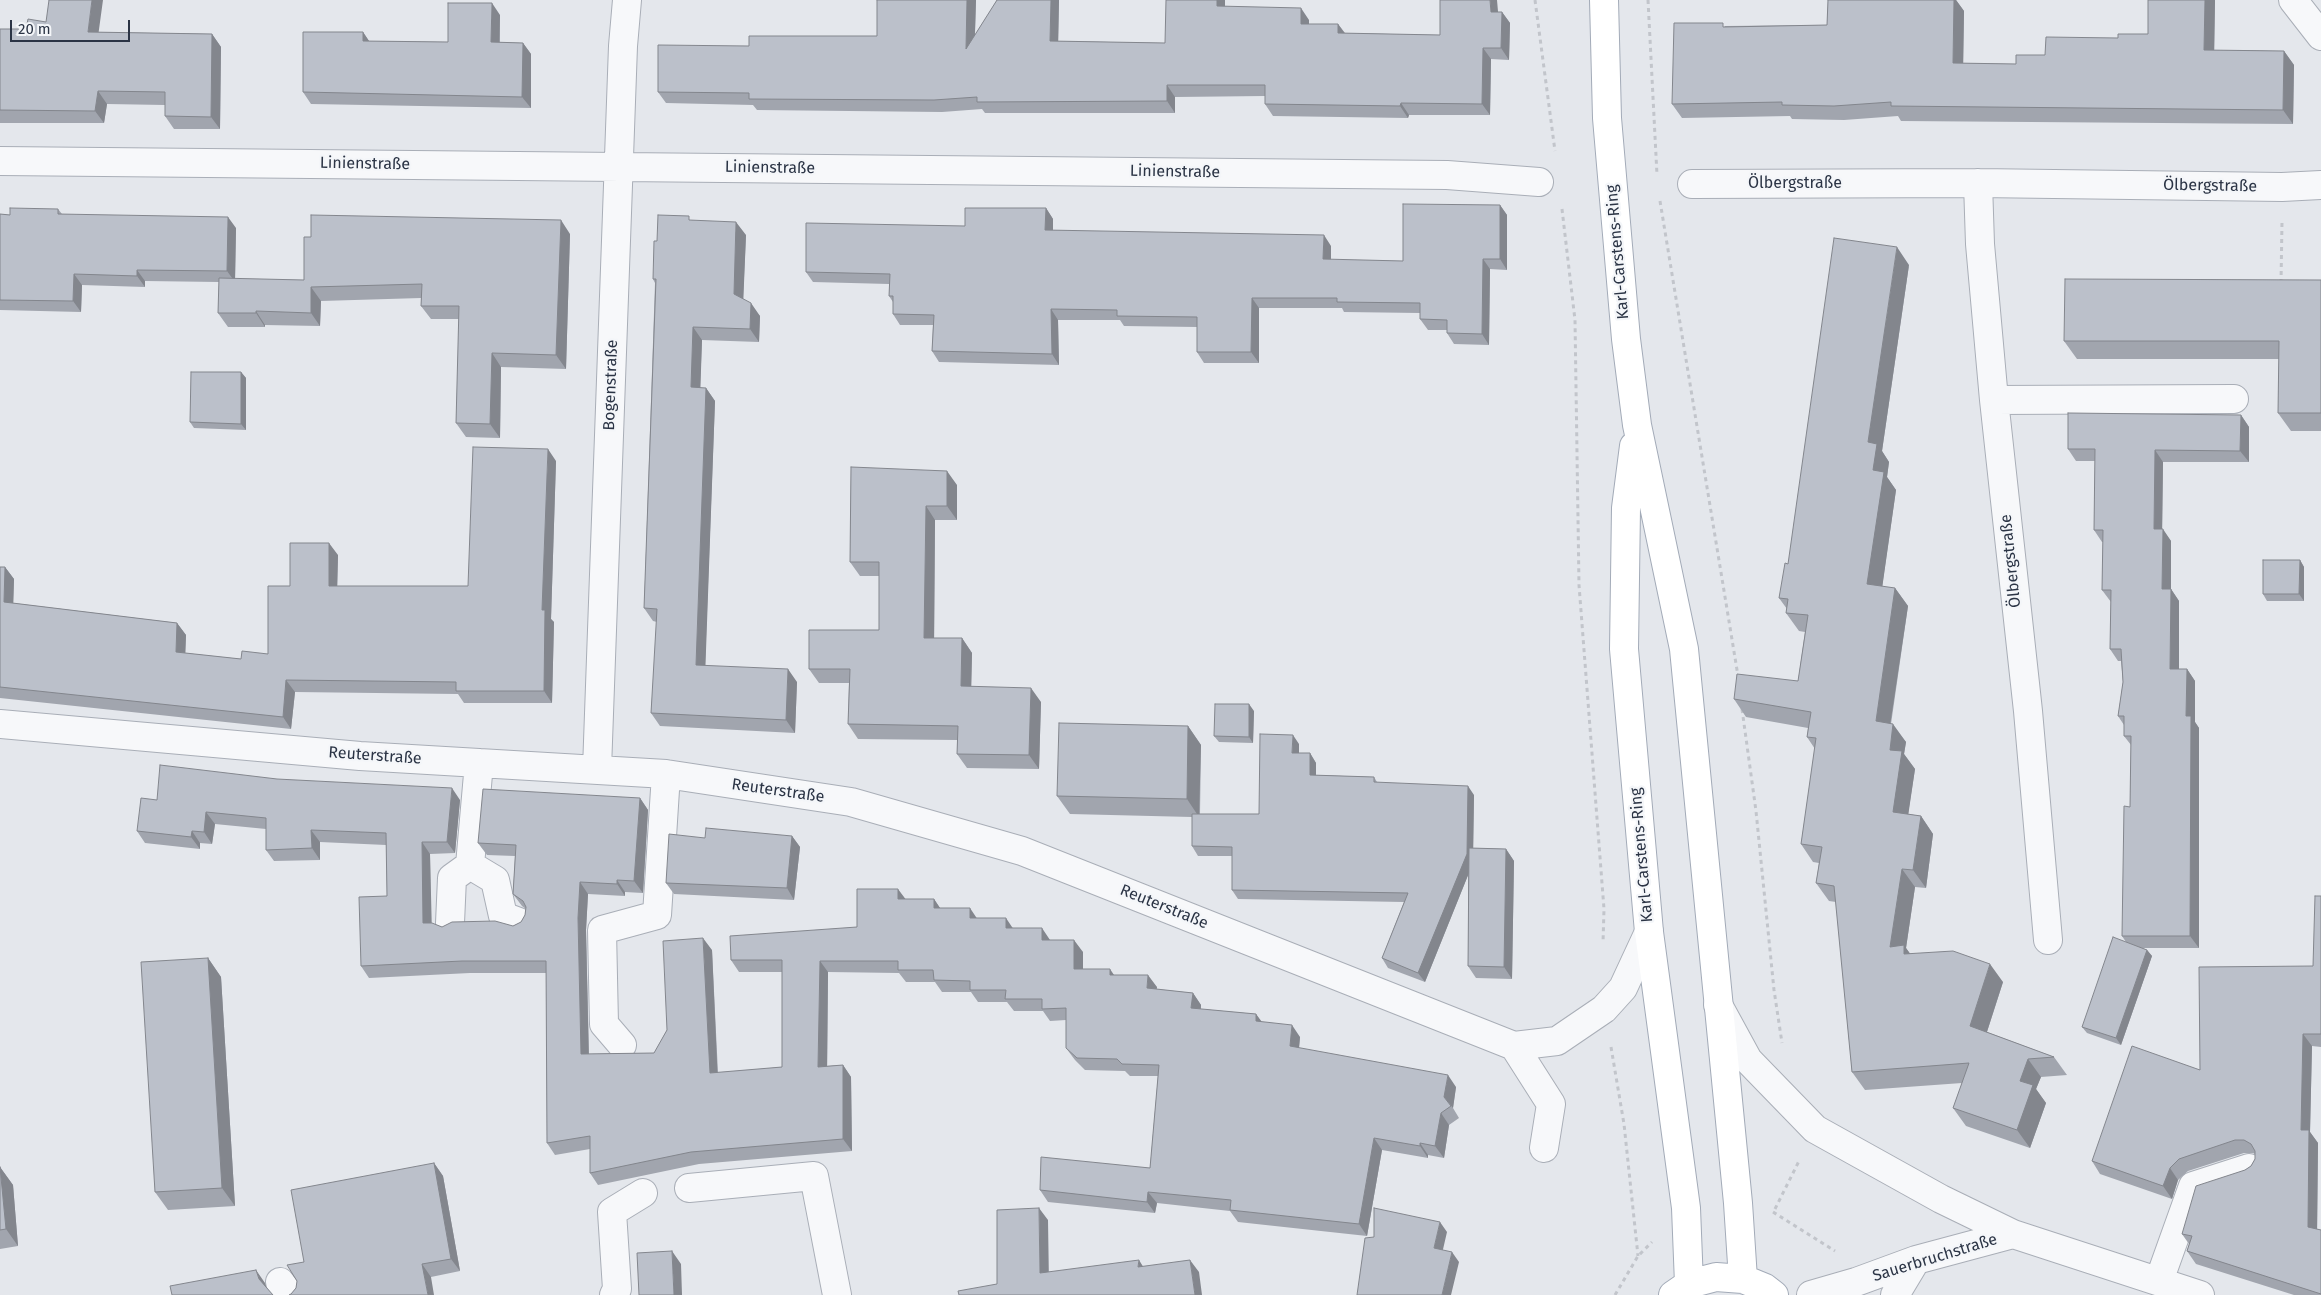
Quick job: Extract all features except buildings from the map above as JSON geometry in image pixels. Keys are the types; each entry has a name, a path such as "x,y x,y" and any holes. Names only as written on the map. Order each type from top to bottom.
{"main road":[{"name":"Karl-Carstens-Ring","path":"1588,0 1606,80"},
{"name":"Karl-Carstens-Ring","path":"1604,0 1606,80 1618,256 1636,425 1684,649 1738,1203 1743,1279"},
{"name":"Karl-Carstens-Ring","path":"1636,425 1626,508 1624,649 1649,932 1686,1208 1681,1289"},
{"path":"1681,1289 1716,1277 1743,1279 1766,1288 1774,1295"}],"street":[{"name":"Bogenstraße","path":"598,770 618,167 623,46 627,0"},
{"path":"2293,0 2321,36"},
{"name":"Linienstraße","path":"0,161 1447,175 1539,182"},
{"name":"Ölbergstraße","path":"1978,183 1980,244 1994,400 2029,721 2048,940"},
{"name":"Ölbergstraße","path":"1692,184 1978,183 2282,187 2321,185"},
{"path":"1994,400 2234,400"},
{"name":"Reuterstraße","path":"0,724 360,756 666,774 851,802 1022,850 1514,1046 1557,1041 1604,1009 1623,988 1649,932"},
{"path":"450,922 452,878 470,865 479,763"},
{"path":"622,1045 604,1024 602,930 657,915 666,774"},
{"path":"470,865 495,880 503,916 519,922"},
{"path":"1717,1003 1748,1060 1815,1129 1941,1198 2013,1234"},
{"path":"1514,1046 1551,1104 1544,1148"},
{"path":"2159,1281 2193,1186 2249,1168"},
{"path":"689,1188 814,1176 837,1295"},
{"path":"614,1295 616,1289 612,1212 643,1193"},
{"name":"Sauerbruchstraße","path":"1812,1295 1856,1282 1916,1260 2013,1234 2200,1295"},
{"path":"1895,1295 1916,1260"}],"path":[{"path":"1535,0 1555,154"},
{"path":"1648,0 1657,183 1738,678"},
{"path":"1657,183 1692,184"},
{"path":"2281,284 2282,187"},
{"path":"1561,202 1574,320 1579,585 1604,908 1603,945"},
{"path":"1742,707 1756,811 1774,990 1782,1044 1786,1051"},
{"path":"1604,1009 1624,1124 1638,1256 1615,1295"},
{"path":"1773,1212 1815,1129"},
{"path":"1738,1203 1773,1212 1834,1250 1856,1282"}]}
